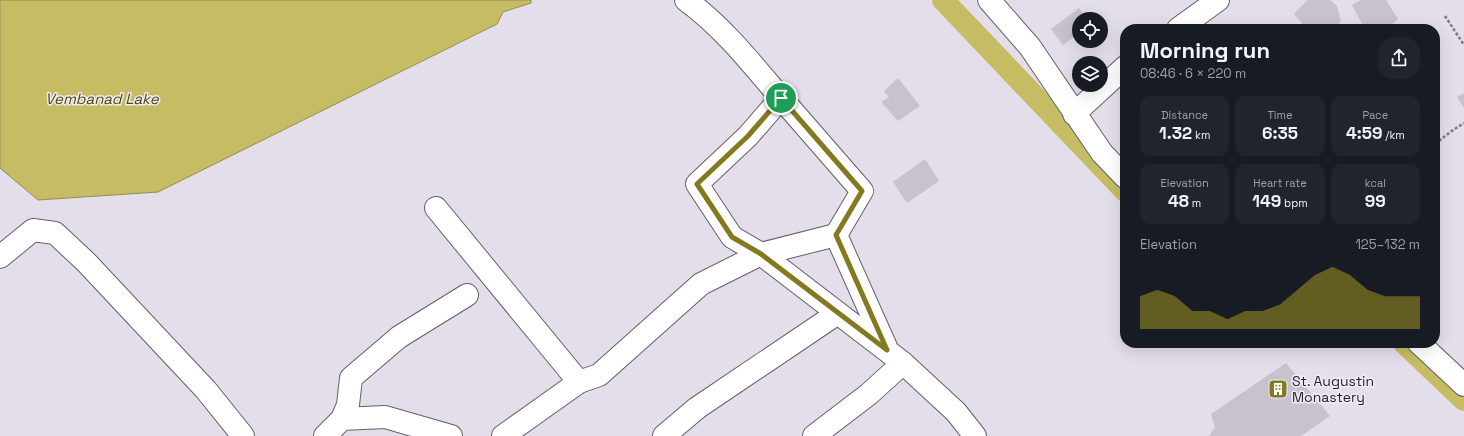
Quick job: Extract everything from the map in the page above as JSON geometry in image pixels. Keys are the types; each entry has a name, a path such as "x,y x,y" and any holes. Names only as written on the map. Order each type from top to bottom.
{"street":[{"path":"502,436 579,382 599,375 701,284 761,254 836,235 862,191 747,58 699,9 686,0"},
{"path":"989,0 1030,47 1074,114 1102,153 1120,172"},
{"path":"1185,24 1218,0"},
{"path":"1074,114 1120,72"},
{"path":"781,98 748,136 697,184 732,237 761,254 895,356 956,412 975,436"},
{"path":"436,208 579,382"},
{"path":"0,257 33,230 55,233 86,262 190,374 243,436"},
{"path":"836,235 895,356"},
{"path":"325,436 342,419 348,405 351,378 399,337 467,295"},
{"path":"664,436 697,408 838,313"},
{"path":"1424,348 1464,385"},
{"path":"814,436 869,394 895,356"},
{"path":"342,419 385,417 451,436"}],"path":[{"path":"1445,16 1464,45"},
{"path":"1440,140 1464,123"}],"water":[{"name":"Vembanad Lake","path":"0,0 531,0 531,3 503,12 497,24 158,192 38,200 0,168"}],"building":[{"path":"1307,0 1330,0 1337,6 1341,22 1338,24 1303,24 1294,14"},
{"path":"1361,0 1386,0 1398,19 1392,24 1362,24 1352,5"},
{"path":"1079,8 1082,12 1074,12"},
{"path":"1072,13 1072,38 1063,45 1051,29"},
{"path":"898,78 920,106 898,121 881,102 889,97 884,91"},
{"path":"1464,93 1464,108 1457,97"},
{"path":"925,159 939,181 907,203 893,182"},
{"name":"St. Augustin Monastery","path":"1286,363 1330,416 1301,436 1209,436 1215,427 1211,414"}],"waterway":[{"path":"943,0 1120,186"},
{"path":"1409,348 1464,400"}],"place":[{"name":"St. Augustin Monastery","path":"1278,389"}],"route":[{"path":"781,98 862,191 836,235 887,350 761,254 732,237 697,184 748,136 781,98"}]}
